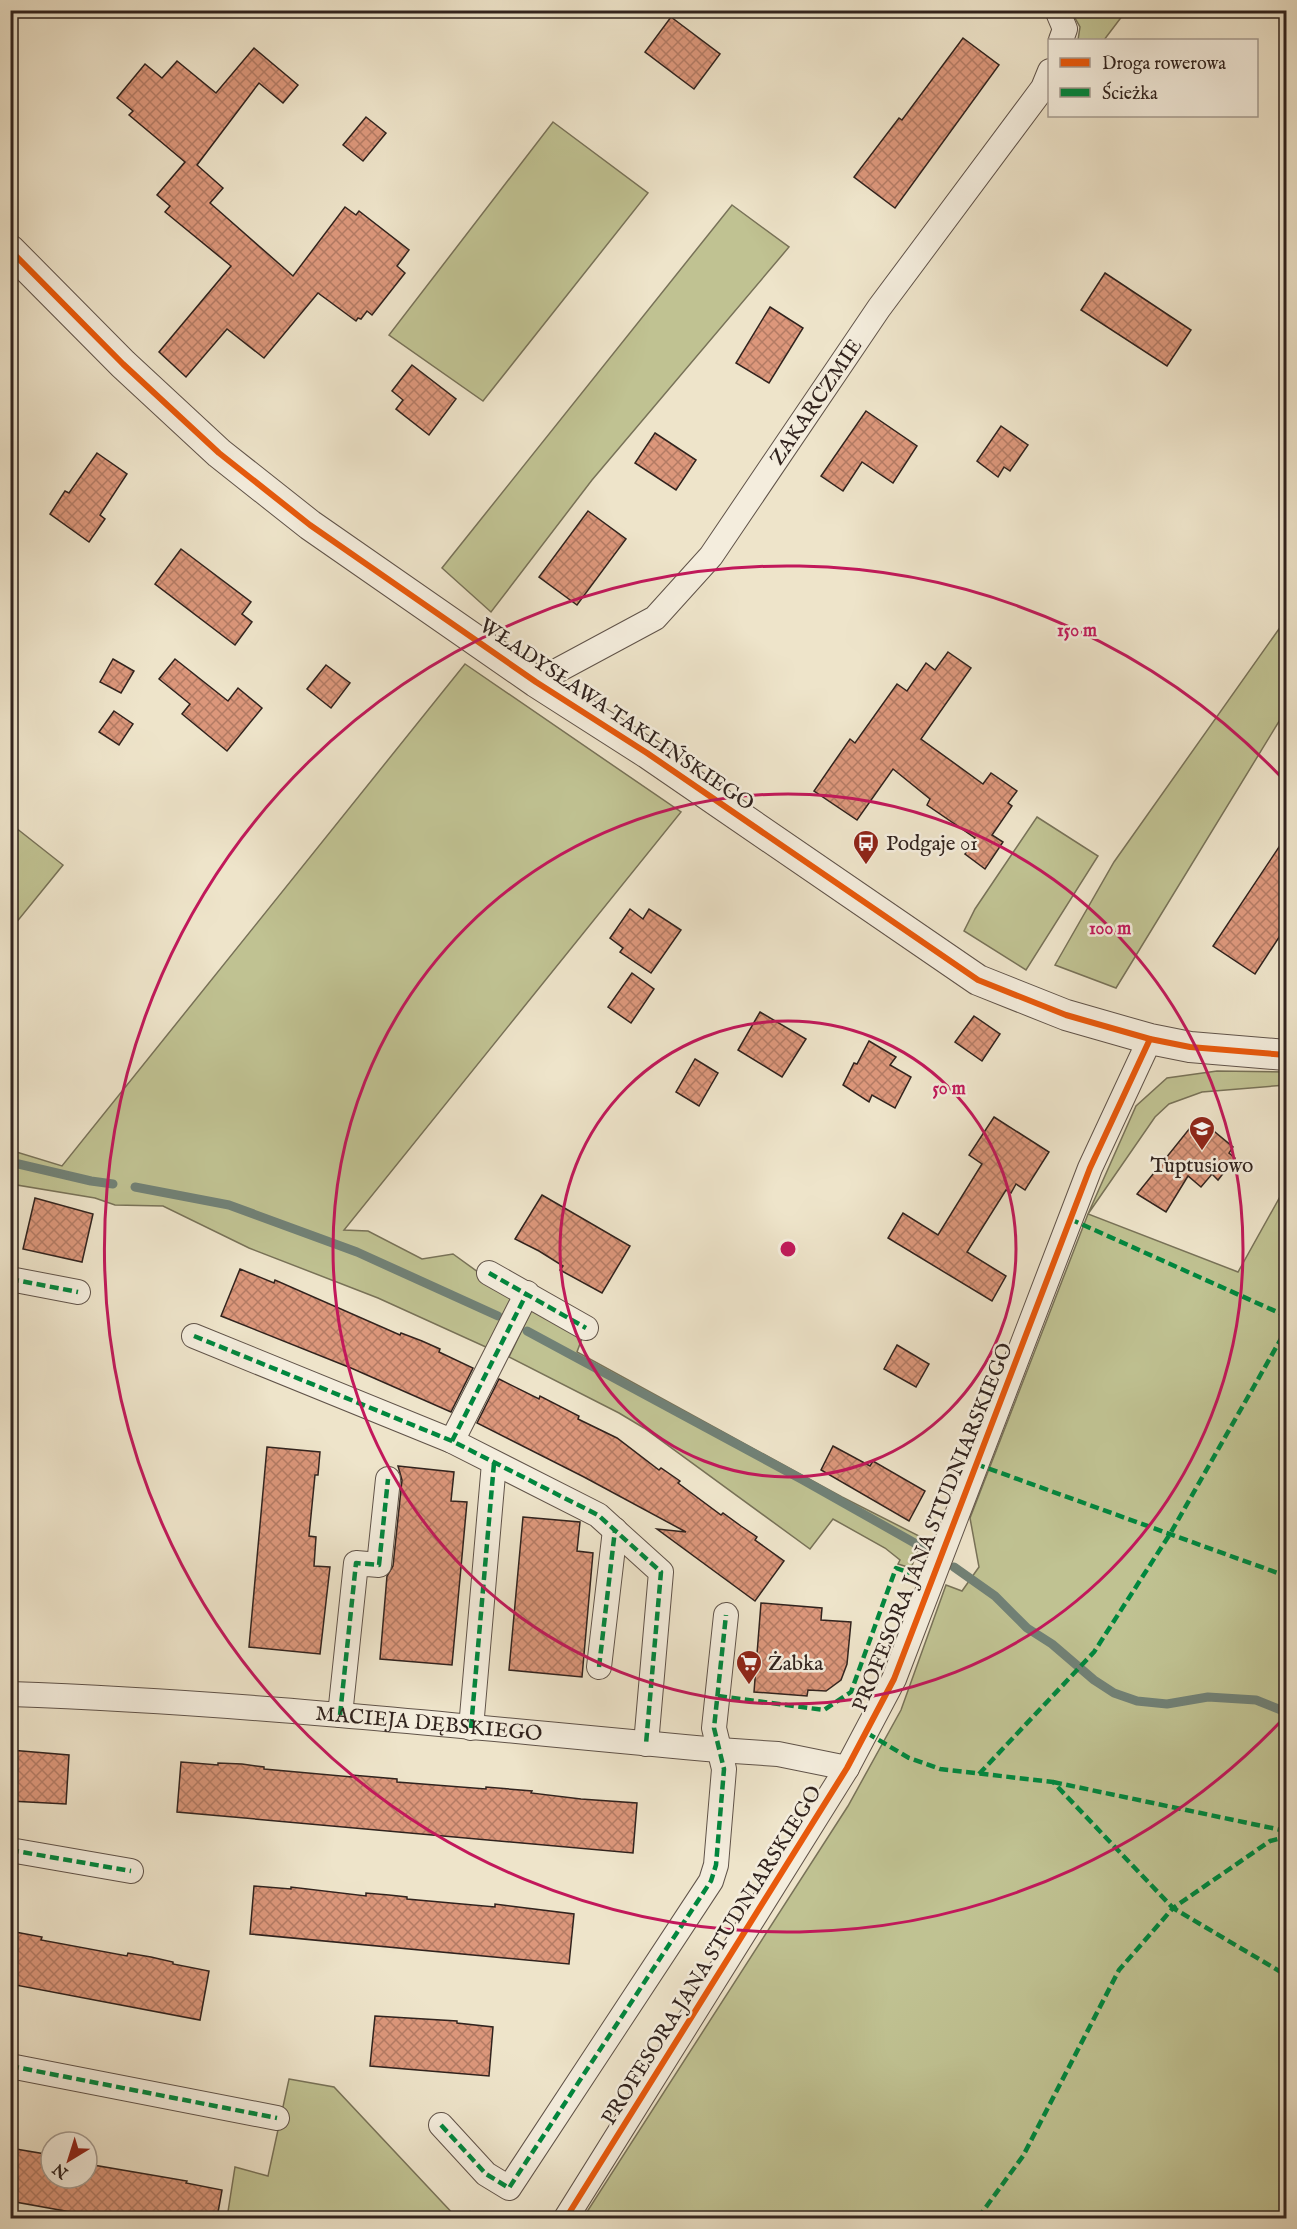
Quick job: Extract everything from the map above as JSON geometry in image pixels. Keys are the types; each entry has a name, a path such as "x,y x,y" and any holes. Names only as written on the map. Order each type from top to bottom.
{"street":[{"path":"1057,10 1065,29 1061,39"},
{"name":"ZAKARCZMIE","path":"536,682 655,618 711,556 879,308 1043,88 1048,76"},
{"name":"WŁADYSŁAWA TAKLIŃSKIEGO","path":"10,250 123,364 219,453 310,525 536,682 647,753 978,980 1066,1015 1150,1039 1190,1047 1287,1055"},
{"name":"PROFESORA JANA STUDNIARSKIEGO","path":"567,2218 847,1767 894,1679 1090,1168 1150,1039"},
{"path":"489,1273 586,1328"},
{"path":"10,1279 78,1292"},
{"path":"452,1441 527,1293"},
{"path":"194,1336 452,1441 494,1462 598,1515 662,1572 646,1744"},
{"path":"471,1728 494,1462"},
{"path":"340,1715 356,1563 379,1564 388,1479"},
{"path":"599,1667 615,1530"},
{"path":"441,2125 486,2174 509,2188 711,1881 716,1865 724,1769 714,1728 726,1615"},
{"name":"MACIEJA DĘBSKIEGO","path":"10,1694 166,1700 340,1715 778,1754 847,1767"},
{"path":"10,1850 131,1871"},
{"path":"10,2067 277,2118"}],"green space":[{"path":"1071,11 1126,11 1105,39 1078,39 1080,27"},
{"path":"553,122 648,193 483,401 389,335"},
{"path":"732,205 789,247 592,480 491,612 442,568"},
{"path":"1286,619 1286,710 1116,988 1055,965 1114,862"},
{"path":"465,664 681,812 344,1230 368,1231 422,1259 453,1254 514,1298 488,1348 378,1298 249,1248 163,1206 115,1205 95,1198 11,1184 10,1150 62,1166"},
{"path":"1037,817 1098,856 1026,970 964,931 975,909"},
{"path":"11,824 63,865 11,929"},
{"path":"1217,1071 1286,1072 1286,1085 1202,1092 1169,1104 1155,1117 1088,1214 1136,1106 1167,1078"},
{"path":"1286,1186 1286,2218 583,2218 848,1806 901,1710 946,1585 962,1591 979,1567 970,1518 1088,1214 1238,1272"},
{"path":"533,1307 584,1333 577,1352 842,1497 923,1538 911,1568 898,1564 900,1560 885,1548 833,1519 810,1549 644,1428 509,1357"},
{"path":"289,2079 334,2087 457,2218 227,2218 235,2167 268,2176"}],"building":[{"path":"671,17 720,54 694,89 645,52"},
{"path":"963,38 999,65 895,208 854,177 899,118 902,120"},
{"path":"254,48 298,85 283,103 259,83 197,165 223,188 210,203 293,276 345,207 356,215 359,211 409,250 397,266 405,273 372,315 367,311 361,319 358,318 356,321 318,293 264,358 227,329 186,377 159,352 231,266 165,212 170,206 157,195 185,162 129,115 133,111 117,98 145,64 162,78 177,61 216,93"},
{"path":"366,117 386,133 363,161 343,145"},
{"path":"1105,273 1191,330 1167,366 1081,310"},
{"path":"770,307 803,328 769,383 736,363"},
{"path":"412,365 456,399 429,435 396,409 403,400 392,391"},
{"path":"866,411 917,446 893,483 862,462 843,491 821,476"},
{"path":"1001,426 1028,445 1010,471 1004,467 998,477 977,461"},
{"path":"655,433 696,460 676,490 635,463"},
{"path":"97,453 127,474 100,515 105,519 89,542 50,514 65,491 69,493"},
{"path":"588,511 626,539 577,605 539,577"},
{"path":"181,549 251,602 242,614 252,622 235,645 155,584"},
{"path":"948,652 971,668 921,739 983,784 991,773 1017,791 1008,803 1012,806 992,835 1003,842 985,869 965,854 975,838 927,805 930,799 893,769 857,820 814,791 850,739 855,743 897,684 907,691 926,663 935,670"},
{"path":"113,659 134,671 121,693 100,682"},
{"path":"175,659 228,701 238,688 262,708 227,751 182,714 190,704 159,679"},
{"path":"326,665 350,683 331,708 307,689"},
{"path":"114,711 133,724 119,745 99,732"},
{"path":"1287,835 1287,925 1255,974 1213,946"},
{"path":"630,909 643,919 649,909 681,930 651,973 620,952 623,948 610,938"},
{"path":"632,973 654,989 631,1023 608,1007"},
{"path":"760,1012 806,1039 782,1077 738,1050"},
{"path":"974,1016 1000,1034 982,1061 955,1042"},
{"path":"869,1041 896,1057 890,1065 911,1077 895,1108 872,1095 869,1102 843,1085"},
{"path":"695,1059 718,1073 699,1106 676,1092"},
{"path":"994,1117 1049,1152 1025,1190 1016,1184 1011,1193 1006,1190 967,1252 1006,1276 992,1301 888,1238 903,1213 938,1235 982,1164 969,1155"},
{"path":"1198,1118 1233,1147 1229,1153 1235,1158 1218,1180 1212,1174 1201,1187 1188,1176 1166,1212 1137,1194"},
{"path":"542,1195 630,1246 602,1293 560,1270 563,1266 515,1239"},
{"path":"35,1198 93,1214 82,1262 23,1249"},
{"path":"240,1269 274,1283 275,1280 400,1335 401,1333 422,1341 473,1368 451,1412 351,1368 221,1316"},
{"path":"897,1345 929,1364 916,1387 884,1369"},
{"path":"499,1379 539,1399 540,1396 579,1416 578,1419 617,1438 659,1470 661,1468 680,1481 678,1483 721,1515 723,1513 757,1537 755,1540 784,1561 755,1601 657,1529 686,1532 477,1423"},
{"path":"833,1446 870,1466 873,1461 925,1491 909,1521 821,1470"},
{"path":"267,1447 320,1452 318,1475 315,1475 309,1536 316,1537 314,1566 330,1567 320,1654 249,1647"},
{"path":"398,1466 454,1472 451,1501 467,1502 452,1665 380,1659 387,1576 393,1566 402,1480"},
{"path":"523,1517 580,1522 577,1551 593,1553 582,1677 509,1670"},
{"path":"761,1603 822,1608 821,1620 851,1622 847,1664 841,1680 826,1691 808,1690 807,1696 754,1692"},
{"path":"10,1750 69,1755 66,1804 10,1801"},
{"path":"181,1762 242,1764 264,1767 264,1769 397,1779 397,1782 532,1791 531,1793 581,1799 637,1803 633,1853 177,1812"},
{"path":"254,1886 291,1889 291,1887 366,1896 366,1893 389,1895 407,1897 407,1899 495,1907 495,1904 574,1914 569,1964 250,1934"},
{"path":"10,1931 42,1937 41,1940 127,1956 128,1953 151,1957 209,1971 200,2020 10,1984"},
{"path":"375,2016 457,2021 457,2023 493,2027 489,2076 370,2066"},
{"path":"10,2148 39,2153 39,2190 99,2190 99,2166 187,2181 186,2183 222,2190 217,2218 104,2218 10,2201"}],"waterway":[{"path":"10,1162 113,1184"},
{"path":"135,1187 229,1205 357,1252 498,1316"},
{"path":"527,1331 803,1480 927,1550"},
{"path":"954,1567 995,1596 1027,1628 1052,1644 1094,1680 1114,1693 1137,1701 1167,1704 1208,1697 1256,1700 1286,1712"}],"marked path":[{"path":"1070,1219 1286,1316"},
{"path":"489,1273 586,1328"},
{"path":"10,1279 78,1292"},
{"path":"452,1441 527,1293"},
{"path":"979,1774 1094,1652 1170,1534 1286,1330"},
{"path":"194,1336 452,1441 598,1515 661,1572 646,1744"},
{"path":"471,1728 494,1463"},
{"path":"976,1464 1286,1576"},
{"path":"340,1715 356,1563 379,1565 388,1479"},
{"path":"599,1667 615,1530"},
{"path":"718,1696 824,1710 851,1692 896,1568 910,1573"},
{"path":"441,2125 486,2174 509,2188 711,1881 716,1865 724,1769 714,1728 726,1615"},
{"path":"867,1733 909,1758 940,1769 1053,1782 1173,1908 1270,1841 1286,1837"},
{"path":"1053,1782 1286,1831"},
{"path":"10,1850 131,1871"},
{"path":"978,2218 1023,2156 1119,1970 1173,1908 1286,1975"},
{"path":"10,2066 277,2118"},
{"path":"464,2218 470,2213 481,2218"}],"cycle path":[{"path":"10,250 123,364 219,453 310,525 536,682 647,753 978,980 1066,1015 1150,1039 1190,1047 1286,1055"},
{"path":"566,2218 847,1768 894,1679 1090,1168 1150,1039"}],"place":[{"name":"Podgaje 01","path":"866,866"},
{"name":"Tuptusiowo","path":"1202,1152"},
{"name":"Żabka","path":"749,1686"}]}
